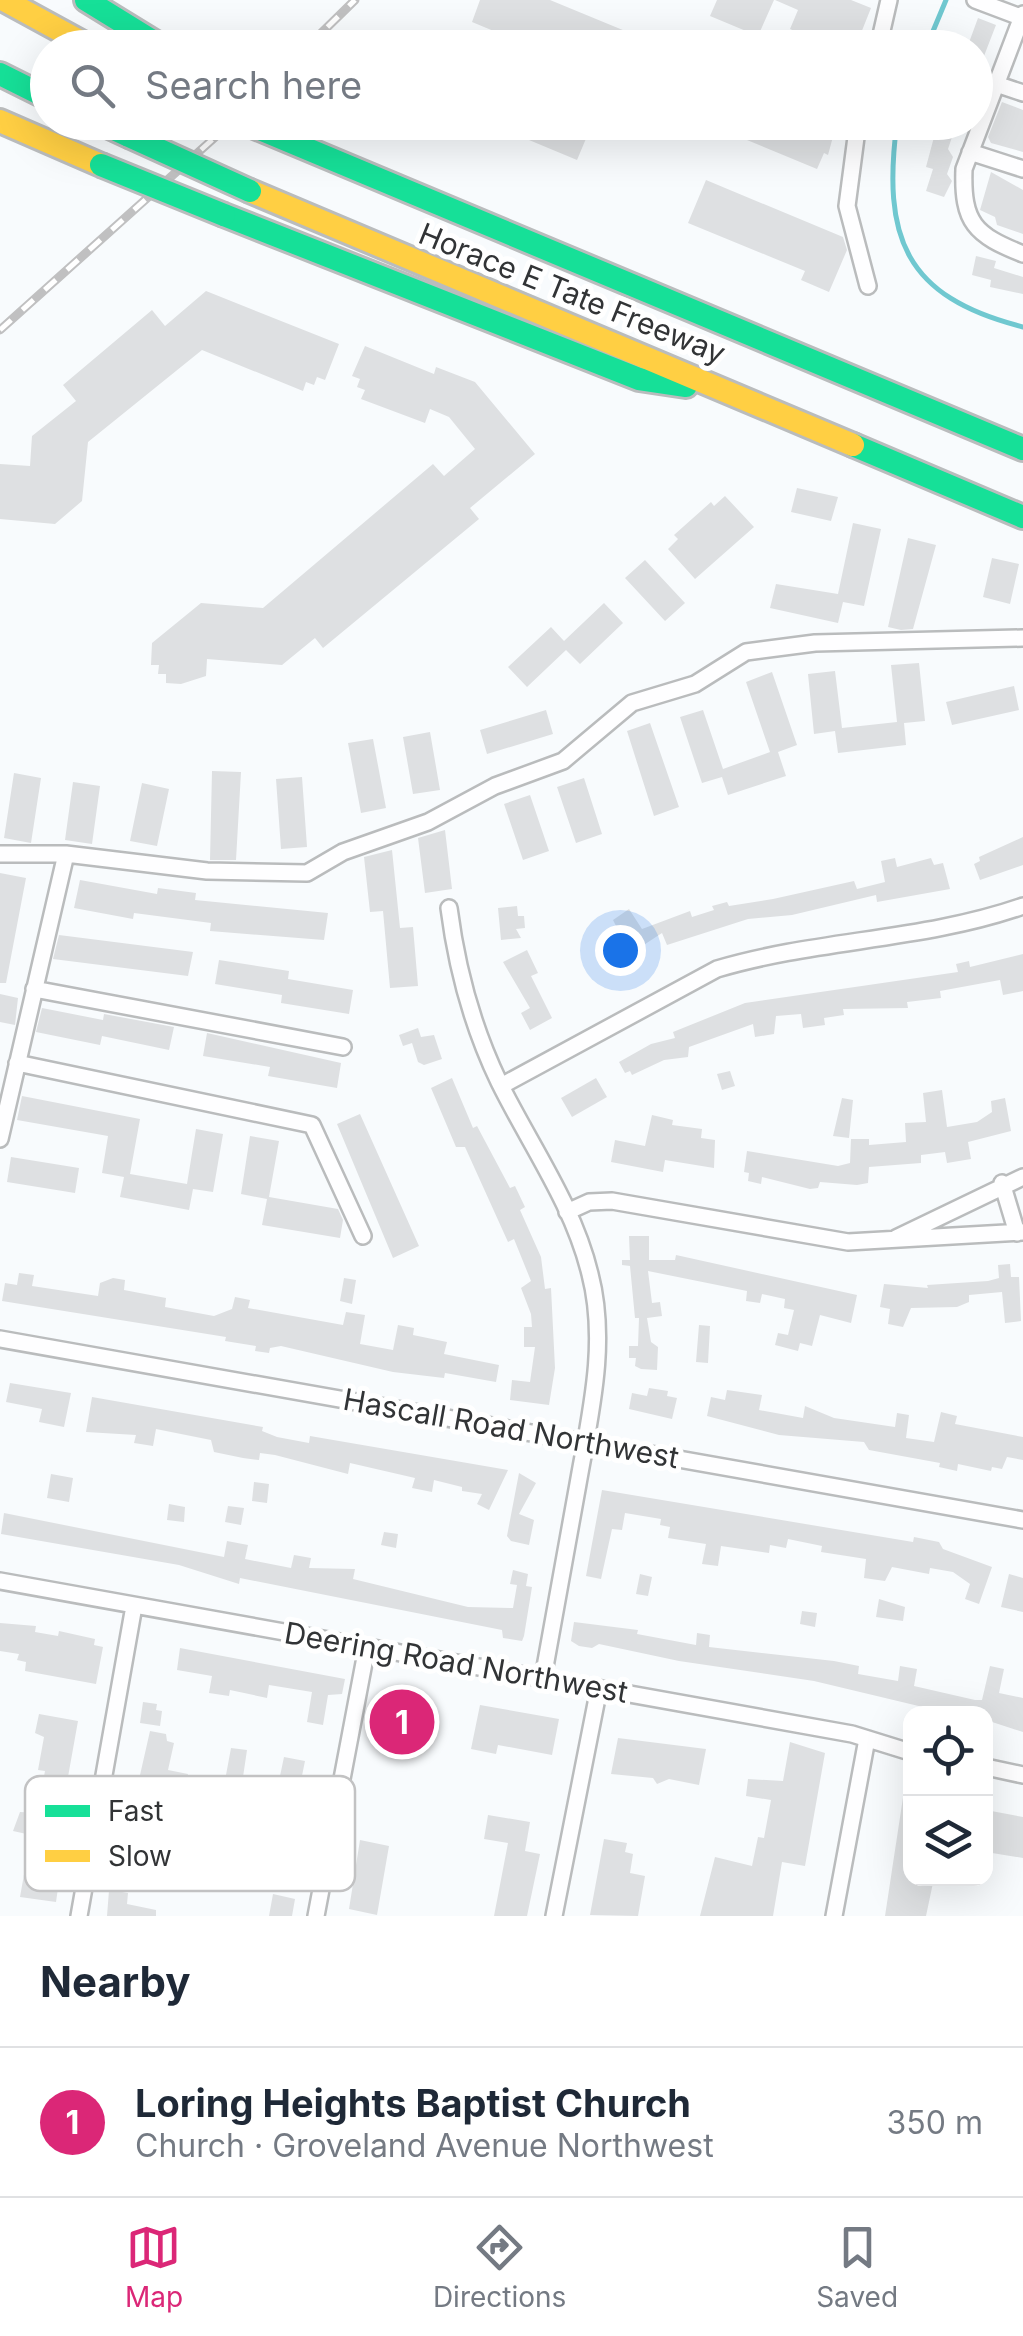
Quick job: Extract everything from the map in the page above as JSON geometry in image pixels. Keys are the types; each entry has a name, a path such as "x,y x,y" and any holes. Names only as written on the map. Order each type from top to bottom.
{"highway":[{"path":"4,0 59,30"},
{"path":"86,0 135,30"},
{"path":"0,74 30,89"},
{"path":"0,121 30,134"},
{"path":"44,140 639,378 732,392"},
{"name":"Horace E Tate Freeway","path":"137,140 1023,518"},
{"name":"Horace E Tate Freeway","path":"307,140 383,184 1023,450"}],"street":[{"path":"882,30 890,0"},
{"path":"976,0 1023,17 993,92"},
{"path":"996,84 1023,93"},
{"path":"856,140 847,206 868,286"},
{"path":"975,140 963,194 969,220 984,236 1023,254"},
{"path":"970,152 1023,169"},
{"path":"0,854 66,854 206,870 307,873 343,852 428,822 495,786 563,761 632,703 695,684 746,652 815,642 1023,638"},
{"path":"0,1139 66,854"},
{"path":"500,1086 717,968 751,959 941,930 1023,906"},
{"path":"449,908 465,998 500,1086 567,1212 589,1268 598,1315 597,1360 585,1442 543,1678"},
{"path":"34,989 343,1047"},
{"path":"17,1063 312,1125 363,1236"},
{"path":"889,1242 1002,1183 1023,1177"},
{"path":"567,1212 589,1202 612,1201 822,1240 889,1242 1020,1233 1002,1183"},
{"name":"Hascall Road Northwest","path":"0,1339 1023,1520"},
{"name":"Deering Road Northwest","path":"0,1582 599,1688 867,1739 903,1750"},
{"path":"104,1776 134,1606"},
{"path":"343,1776 367,1647"},
{"path":"554,1916 599,1688"},
{"path":"834,1916 867,1739"},
{"path":"993,1769 1023,1775"},
{"path":"79,1916 83,1891"},
{"path":"316,1916 321,1891"}],"building":[{"path":"480,0 550,0 623,30 491,30 472,22"},
{"path":"717,0 774,0 761,30 744,30 710,16"},
{"path":"775,0 851,0 871,8 862,30 792,30 798,10"},
{"path":"978,18 996,25 993,33 974,30"},
{"path":"1002,102 1023,110 1023,152 991,143"},
{"path":"529,140 585,140 577,160"},
{"path":"747,140 832,140 828,155 824,153 817,169"},
{"path":"933,140 951,140 948,149 953,157 947,174 952,181 944,197 926,191 933,169 926,167"},
{"path":"991,172 1023,190 1023,234 997,225 995,217 980,210"},
{"path":"706,180 843,237 847,250 829,292 801,280 805,271 688,223"},
{"path":"976,256 996,261 994,268 1023,277 1023,294 990,287 991,280 972,275"},
{"path":"206,291 339,344 325,380 317,377 314,385 306,382 303,391 202,350 88,442 82,501 55,524 0,519 0,464 30,466 32,436 76,401 63,385 152,310 165,326"},
{"path":"365,346 434,374 436,367 475,382 535,454 470,508 479,519 323,648 315,638 282,665 207,659 206,676 181,684 166,683 166,674 158,674 159,665 151,665 152,643 201,603 263,608 433,464 444,476 475,449 449,417 430,409 425,423 361,399 365,390 357,387 360,379 352,376"},
{"path":"797,488 838,497 831,521 791,512"},
{"path":"725,496 754,527 695,579 668,549 678,539 674,535 711,502 714,506"},
{"path":"853,523 881,529 864,606 843,602 838,623 770,608 776,584 838,594"},
{"path":"908,538 936,545 913,629 901,630 888,627"},
{"path":"992,558 1019,564 1010,604 983,597"},
{"path":"645,560 685,603 665,621 625,578"},
{"path":"604,603 623,623 580,664 566,650 527,687 508,667 551,627 564,641"},
{"path":"919,663 925,721 904,723 906,745 838,753 835,731 814,734 808,674 835,671 842,728 897,722 891,665"},
{"path":"772,672 797,745 778,752 786,776 728,795 722,777 702,783 680,717 703,710 723,769 770,752 746,682"},
{"path":"1014,686 1019,710 952,725 946,702"},
{"path":"546,710 553,734 487,754 480,730"},
{"path":"650,723 679,807 654,816 627,731"},
{"path":"430,732 440,790 413,794 403,737"},
{"path":"373,739 386,808 361,813 348,743"},
{"path":"212,771 241,772 236,860 210,860"},
{"path":"14,773 41,778 31,843 4,838"},
{"path":"302,777 307,847 281,849 276,779"},
{"path":"584,778 602,834 576,843 557,787"},
{"path":"73,782 100,786 92,844 65,840"},
{"path":"142,783 169,789 157,846 130,841"},
{"path":"530,795 549,851 523,860 504,804"},
{"path":"445,830 452,889 425,893 418,838"},
{"path":"1023,837 1023,865 980,880 974,864 980,861 979,857"},
{"path":"392,850 400,928 413,927 418,986 390,988 383,911 370,912 364,857"},
{"path":"895,858 897,867 931,858 934,865 943,863 950,889 877,902 876,895 792,915 748,919 667,945 662,933 630,954 613,920 629,909 642,929 690,911 692,917 727,902 729,906 773,899 854,881 857,889 885,882 881,861"},
{"path":"0,873 26,878 6,983 0,983"},
{"path":"80,880 157,894 158,888 196,893 195,900 328,913 324,940 210,931 211,923 134,913 133,919 74,908"},
{"path":"517,906 518,916 524,916 525,928 516,929 521,938 501,940 498,908"},
{"path":"59,935 193,952 188,976 53,959"},
{"path":"527,950 538,973 531,976 552,1018 530,1030 521,1013 530,1008 503,962"},
{"path":"1023,954 1023,991 1003,995 1000,980 940,991 941,998 907,1002 908,1008 843,1009 844,1015 824,1018 825,1025 803,1028 801,1014 776,1016 774,1034 755,1037 753,1024 689,1047 688,1057 664,1060 632,1075 630,1071 625,1073 619,1062 651,1044 675,1038 673,1032 745,1003 958,972 956,964 969,961 970,967"},
{"path":"219,960 289,971 288,979 353,990 349,1014 281,1003 282,995 215,984"},
{"path":"0,994 18,998 15,1025 0,1022"},
{"path":"42,1008 103,1020 104,1014 174,1027 169,1050 102,1036 100,1045 36,1032"},
{"path":"418,1028 421,1037 434,1035 442,1059 424,1065 418,1062 412,1043 403,1046 399,1035"},
{"path":"207,1033 341,1063 337,1088 268,1076 270,1067 203,1056"},
{"path":"730,1071 735,1086 722,1090 717,1074"},
{"path":"452,1078 473,1128 477,1126 510,1188 515,1186 525,1207 520,1210 541,1257 545,1289 551,1288 555,1368 549,1405 510,1400 512,1380 530,1382 535,1347 524,1347 524,1327 532,1327 521,1288 531,1281 514,1239 508,1242 465,1147 456,1147 431,1088"},
{"path":"596,1078 607,1097 572,1117 561,1098"},
{"path":"942,1090 947,1127 977,1122 992,1112 991,1101 1005,1098 1011,1131 968,1142 971,1159 947,1163 945,1152 921,1155 921,1163 869,1167 868,1183 857,1185 820,1182 818,1188 810,1189 762,1177 761,1184 748,1181 749,1173 744,1172 747,1151 838,1166 850,1163 851,1139 869,1139 869,1145 906,1142 905,1123 926,1122 923,1093"},
{"path":"22,1096 140,1119 130,1174 187,1184 196,1129 223,1134 213,1192 193,1189 189,1210 120,1197 124,1177 102,1173 108,1136 17,1120"},
{"path":"842,1098 853,1100 849,1138 833,1136"},
{"path":"360,1114 419,1246 393,1258 337,1124"},
{"path":"652,1115 673,1120 672,1125 702,1129 701,1138 715,1140 714,1168 665,1160 663,1172 611,1162 615,1140 645,1146"},
{"path":"250,1136 279,1141 269,1197 338,1209 343,1220 340,1238 262,1225 267,1199 241,1194"},
{"path":"11,1157 79,1168 75,1193 7,1182"},
{"path":"629,1236 649,1236 649,1260 675,1260 676,1255 857,1295 851,1323 820,1315 812,1346 800,1343 798,1351 775,1345 778,1333 788,1335 794,1310 784,1308 785,1299 762,1294 760,1303 746,1301 747,1291 648,1271 652,1303 660,1302 662,1316 647,1318 651,1342 658,1347 657,1370 641,1369 635,1366 636,1358 629,1358 629,1346 638,1346 639,1318 635,1318 630,1266 622,1265 622,1260 630,1260"},
{"path":"1010,1264 1011,1277 1019,1277 1021,1321 1005,1323 1002,1292 969,1295 969,1302 957,1307 911,1308 903,1327 888,1324 890,1309 880,1307 884,1284 928,1288 927,1285 988,1281 999,1278 998,1265"},
{"path":"19,1273 34,1275 32,1286 98,1296 100,1283 113,1278 125,1280 124,1290 166,1298 165,1307 214,1316 232,1309 235,1297 250,1300 248,1308 343,1325 346,1312 365,1315 360,1344 393,1350 398,1325 414,1328 413,1335 447,1342 444,1354 499,1365 496,1382 445,1373 444,1378 393,1372 281,1346 270,1348 269,1353 255,1351 256,1346 225,1341 226,1337 2,1301 5,1283 17,1285"},
{"path":"344,1278 356,1280 352,1304 340,1301"},
{"path":"699,1325 710,1326 708,1363 696,1362"},
{"path":"10,1383 71,1393 64,1427 39,1422 42,1409 6,1402"},
{"path":"649,1388 668,1391 667,1396 677,1398 672,1419 629,1409 632,1393 647,1396"},
{"path":"727,1390 762,1395 759,1410 803,1418 805,1406 834,1418 895,1427 897,1413 909,1415 906,1438 934,1442 941,1412 957,1416 955,1424 1023,1437 1023,1460 1007,1457 1002,1469 992,1467 991,1471 958,1464 957,1471 939,1467 940,1463 869,1450 864,1442 779,1435 707,1416 711,1397 725,1400"},
{"path":"92,1397 263,1427 262,1431 277,1437 309,1443 310,1436 508,1470 489,1510 477,1504 482,1494 462,1491 462,1487 434,1480 432,1492 412,1488 415,1478 350,1463 348,1474 275,1455 260,1453 259,1460 214,1452 211,1440 156,1429 153,1446 134,1443 136,1435 86,1432"},
{"path":"519,1473 536,1483 519,1514 534,1520 529,1545 511,1541 507,1536"},
{"path":"51,1474 73,1478 69,1502 47,1498"},
{"path":"254,1482 269,1484 267,1503 252,1501"},
{"path":"602,1490 913,1542 914,1537 939,1542 943,1549 992,1567 979,1604 965,1599 970,1584 953,1572 930,1568 929,1574 892,1567 885,1581 864,1578 866,1559 821,1552 822,1546 788,1539 786,1548 770,1545 769,1553 721,1546 718,1566 702,1564 706,1544 668,1538 670,1527 660,1525 661,1519 625,1513 622,1530 612,1529 601,1579 586,1576"},
{"path":"169,1504 185,1507 184,1522 167,1520"},
{"path":"228,1506 244,1508 241,1525 225,1522"},
{"path":"4,1513 224,1557 227,1541 248,1545 245,1559 291,1568 294,1555 311,1558 309,1568 355,1569 353,1579 468,1607 513,1608 517,1585 510,1584 513,1570 528,1574 526,1586 532,1587 524,1636 522,1641 503,1638 502,1630 240,1578 239,1584 179,1565 1,1534"},
{"path":"384,1532 398,1534 396,1548 381,1545"},
{"path":"640,1574 652,1577 648,1596 636,1594"},
{"path":"1009,1574 1023,1578 1023,1612 1001,1607"},
{"path":"879,1599 905,1607 903,1621 876,1617"},
{"path":"802,1611 817,1613 815,1627 800,1624"},
{"path":"574,1622 638,1630 637,1634 696,1645 697,1633 710,1635 709,1647 834,1661 859,1666 858,1674 898,1681 900,1666 917,1669 914,1686 975,1700 982,1700 990,1666 1004,1669 999,1693 1023,1698 1023,1732 993,1722 993,1706 919,1706 814,1681 679,1661 599,1644 592,1648 579,1646 571,1641"},
{"path":"0,1623 36,1626 35,1632 58,1636 59,1631 95,1639 94,1645 103,1647 96,1684 25,1671 26,1662 17,1660 19,1654 0,1651"},
{"path":"180,1648 345,1679 342,1694 328,1695 323,1725 307,1722 312,1692 269,1685 267,1698 230,1690 229,1696 209,1693 212,1676 177,1670"},
{"path":"393,1689 421,1694 411,1756 382,1751"},
{"path":"143,1702 157,1704 156,1710 162,1711 160,1726 140,1723"},
{"path":"480,1705 559,1719 552,1755 498,1745 496,1754 471,1749"},
{"path":"39,1714 78,1721 68,1776 44,1776 45,1771 38,1770 44,1737 35,1733"},
{"path":"150,1731 166,1734 167,1741 174,1743 168,1770 188,1776 140,1776"},
{"path":"618,1738 706,1749 699,1785 669,1779 657,1784 653,1778 611,1774"},
{"path":"790,1742 825,1753 805,1866 782,1862 773,1916 700,1916 715,1857 752,1866 758,1837 764,1838 771,1800 746,1796 748,1779 783,1781"},
{"path":"231,1748 247,1750 243,1776 226,1775"},
{"path":"284,1757 305,1761 302,1776 280,1776"},
{"path":"903,1798 903,1886 932,1886 926,1916 885,1916"},
{"path":"993,1811 1023,1817 1023,1858 993,1853"},
{"path":"20,1812 25,1812 25,1834 13,1831"},
{"path":"488,1815 530,1822 525,1851 540,1854 527,1916 494,1916 508,1843 484,1839"},
{"path":"604,1839 627,1843 625,1852 633,1854 630,1873 645,1876 638,1916 590,1915"},
{"path":"360,1840 389,1846 377,1915 349,1909 355,1891"},
{"path":"25,1869 25,1891 58,1891 56,1902 20,1897"},
{"path":"109,1891 128,1893 127,1904 156,1910 156,1916 107,1916"},
{"path":"273,1894 295,1899 292,1916 269,1916"}],"waterway":[{"path":"934,30 946,0"},
{"path":"895,140 894,198 899,229 910,256 927,279 951,298 1023,327"}],"railway":[{"path":"324,30 355,0"},
{"path":"0,330 212,140"}],"traffic: fast":[{"path":"86,0 135,30"},
{"path":"0,74 30,89"},
{"path":"138,140 250,191"},
{"path":"286,140 1023,449"},
{"path":"101,165 224,215"},
{"path":"224,215 639,379 686,386"},
{"path":"853,445 1023,517"}],"traffic: slow":[{"path":"4,0 59,30"},
{"path":"0,121 30,134"},
{"path":"44,140 101,165"},
{"path":"250,191 853,445"}],"place":[{"name":"Loring Heights Baptist Church","path":"402,1722"}]}
